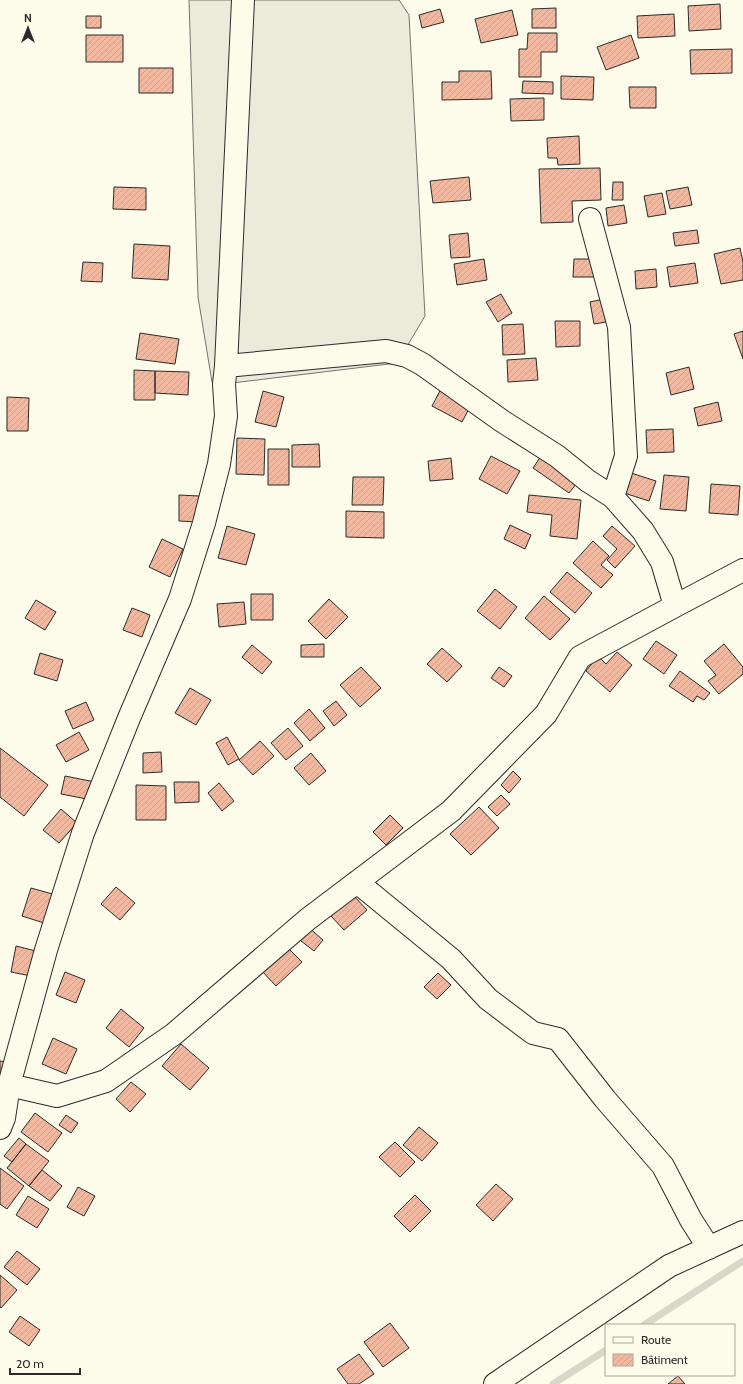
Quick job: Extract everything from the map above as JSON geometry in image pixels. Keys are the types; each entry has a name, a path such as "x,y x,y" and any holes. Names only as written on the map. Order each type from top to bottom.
{"street":[{"path":"0,1128 4,1118 9,1085 46,950 83,833 129,718 180,599 204,523 219,464 226,416 224,384 243,0"},
{"path":"590,219 619,327 626,456 614,497"},
{"path":"226,366 386,351 407,356 422,364 502,421 557,456 588,481 614,497 643,531 662,562 674,606"},
{"path":"9,1085 57,1096 106,1081 174,1034 308,919 451,811 546,714 580,657 743,570"},
{"path":"357,882 451,959 488,999 533,1033 558,1039 605,1099 663,1166 691,1220 709,1248"},
{"path":"495,1384 670,1266 743,1232"}],"shaded area":[{"path":"189,0 399,0 409,15 425,316 397,363 224,384 212,382 198,297"}],"building":[{"path":"720,4 721,29 689,31 688,6"},
{"path":"556,8 556,28 532,28 532,9"},
{"path":"440,9 444,22 422,28 419,15"},
{"path":"512,10 518,35 481,43 475,19"},
{"path":"674,14 675,36 638,38 637,16"},
{"path":"86,16 101,16 101,28 86,28"},
{"path":"528,33 557,33 557,52 541,52 541,77 519,77 519,49 527,49"},
{"path":"86,35 123,35 123,62 86,62"},
{"path":"631,35 639,58 606,70 597,47"},
{"path":"732,49 732,73 691,74 690,50"},
{"path":"139,68 173,68 173,93 139,93"},
{"path":"459,71 491,71 492,99 442,100 442,82 459,82"},
{"path":"561,76 594,77 593,100 561,99"},
{"path":"523,81 553,82 553,94 522,93"},
{"path":"629,87 656,87 656,108 630,108"},
{"path":"544,98 544,120 511,121 510,99"},
{"path":"579,136 580,164 558,165 557,158 548,158 547,138"},
{"path":"600,168 601,200 572,201 573,222 541,223 539,169"},
{"path":"469,177 471,200 433,203 430,181"},
{"path":"613,182 623,182 623,200 612,200"},
{"path":"114,187 146,188 146,210 113,209"},
{"path":"688,187 692,205 670,209 666,191"},
{"path":"662,193 666,214 648,217 644,196"},
{"path":"624,205 627,223 608,226 606,208"},
{"path":"697,230 699,243 675,246 673,233"},
{"path":"468,233 470,257 451,258 449,235"},
{"path":"134,244 170,246 168,280 132,278"},
{"path":"740,248 743,262 743,280 721,284 714,254"},
{"path":"484,259 487,280 457,285 454,264"},
{"path":"574,259 598,259 597,277 573,277"},
{"path":"83,262 103,263 102,282 81,281"},
{"path":"695,263 698,283 670,287 667,267"},
{"path":"656,269 657,287 636,289 635,271"},
{"path":"501,294 512,313 498,322 486,302"},
{"path":"608,298 612,321 594,324 590,302"},
{"path":"555,321 580,321 580,346 556,347"},
{"path":"523,324 525,354 503,355 502,325"},
{"path":"743,331 743,359 734,334"},
{"path":"140,333 179,339 175,364 136,359"},
{"path":"536,358 538,380 508,382 507,360"},
{"path":"689,367 694,389 671,395 666,373"},
{"path":"134,370 155,371 155,400 134,400"},
{"path":"155,371 189,372 188,395 155,393"},
{"path":"442,387 472,403 462,422 432,406"},
{"path":"263,391 284,397 276,427 255,422"},
{"path":"7,397 29,398 28,431 7,431"},
{"path":"718,402 722,421 698,426 694,408"},
{"path":"673,429 674,452 647,453 646,430"},
{"path":"237,438 265,439 264,475 236,474"},
{"path":"319,444 320,467 292,467 292,445"},
{"path":"268,449 289,449 289,485 268,485"},
{"path":"543,453 580,479 569,493 533,468"},
{"path":"491,456 520,471 507,494 479,479"},
{"path":"451,458 453,479 430,481 428,461"},
{"path":"628,472 656,481 649,501 621,492"},
{"path":"664,475 689,477 686,511 660,509"},
{"path":"353,477 384,477 383,505 352,505"},
{"path":"711,484 740,486 738,515 709,513"},
{"path":"179,495 199,496 198,522 179,521"},
{"path":"529,495 581,500 577,539 550,536 552,515 527,512"},
{"path":"346,511 384,512 384,538 346,537"},
{"path":"510,525 531,535 525,549 504,539"},
{"path":"227,526 255,534 246,565 218,558"},
{"path":"612,526 635,546 615,568 607,560 617,549 603,536"},
{"path":"162,539 183,549 170,577 149,567"},
{"path":"593,541 609,556 601,565 613,575 601,588 573,563"},
{"path":"567,572 592,593 575,613 550,592"},
{"path":"495,589 517,607 500,629 477,611"},
{"path":"251,594 273,594 273,620 251,620"},
{"path":"544,596 570,619 550,640 525,618"},
{"path":"329,599 348,617 326,639 308,621"},
{"path":"36,600 56,612 45,630 25,618"},
{"path":"244,602 246,624 219,627 217,604"},
{"path":"132,608 150,615 142,637 123,630"},
{"path":"656,641 677,655 664,674 643,659"},
{"path":"324,644 324,657 301,657 301,645"},
{"path":"724,644 743,667 743,674 719,694 708,681 716,675 704,661"},
{"path":"252,645 272,662 262,674 242,657"},
{"path":"442,648 462,666 447,682 427,664"},
{"path":"617,652 632,665 610,692 586,671 598,656 606,664"},
{"path":"40,653 63,660 57,681 34,674"},
{"path":"361,667 381,688 360,707 340,685"},
{"path":"499,667 512,676 504,687 491,678"},
{"path":"680,671 710,693 704,700 697,696 693,702 669,686"},
{"path":"190,688 211,700 196,725 175,713"},
{"path":"336,701 347,715 334,726 323,711"},
{"path":"86,702 94,720 73,729 65,711"},
{"path":"309,709 325,728 310,741 294,723"},
{"path":"288,728 303,746 286,760 271,743"},
{"path":"79,732 89,750 66,762 56,745"},
{"path":"227,737 239,759 228,765 216,743"},
{"path":"260,741 274,756 253,775 239,760"},
{"path":"0,748 48,785 24,816 0,797"},
{"path":"161,752 162,772 143,773 143,753"},
{"path":"311,753 326,771 309,785 294,768"},
{"path":"513,771 521,779 509,793 501,785"},
{"path":"65,776 95,782 92,800 61,794"},
{"path":"174,782 199,782 199,802 175,803"},
{"path":"219,783 234,801 222,811 208,793"},
{"path":"136,785 166,786 166,820 136,820"},
{"path":"501,795 510,804 497,816 488,807"},
{"path":"479,807 499,828 471,855 450,834"},
{"path":"61,809 77,823 59,843 43,830"},
{"path":"390,815 403,828 386,845 373,832"},
{"path":"116,887 135,903 120,920 101,904"},
{"path":"31,888 56,895 47,924 22,916"},
{"path":"353,895 367,910 344,930 330,915"},
{"path":"306,925 323,940 314,951 296,937"},
{"path":"285,945 302,962 276,986 260,969"},
{"path":"16,946 36,951 31,976 11,972"},
{"path":"65,972 85,980 76,1003 56,995"},
{"path":"438,973 451,985 437,999 424,987"},
{"path":"121,1009 144,1028 129,1047 106,1028"},
{"path":"53,1038 77,1049 66,1074 42,1064"},
{"path":"181,1044 209,1068 190,1090 162,1066"},
{"path":"0,1061 8,1062 0,1094"},
{"path":"131,1082 146,1094 130,1112 116,1099"},
{"path":"35,1113 62,1133 48,1152 21,1132"},
{"path":"66,1115 78,1123 71,1133 59,1125"},
{"path":"419,1127 438,1143 422,1161 403,1145"},
{"path":"19,1138 26,1144 12,1162 4,1156"},
{"path":"395,1142 415,1162 400,1177 379,1157"},
{"path":"26,1144 49,1161 29,1186 7,1168"},
{"path":"0,1168 24,1186 7,1209 0,1204"},
{"path":"42,1170 62,1186 50,1201 29,1186"},
{"path":"496,1184 513,1199 493,1221 476,1205"},
{"path":"78,1187 95,1196 84,1216 67,1207"},
{"path":"415,1195 431,1211 410,1232 394,1216"},
{"path":"28,1196 49,1209 37,1228 16,1215"},
{"path":"17,1251 40,1269 27,1285 4,1267"},
{"path":"0,1275 17,1290 1,1308 0,1307"},
{"path":"20,1316 40,1330 29,1346 9,1332"},
{"path":"390,1323 409,1348 383,1367 364,1342"},
{"path":"359,1354 374,1374 359,1384 348,1384 337,1369"},
{"path":"678,1376 685,1384 668,1384"}],"waterway":[{"path":"646,1324 743,1261"},
{"path":"553,1384 605,1351"}]}
